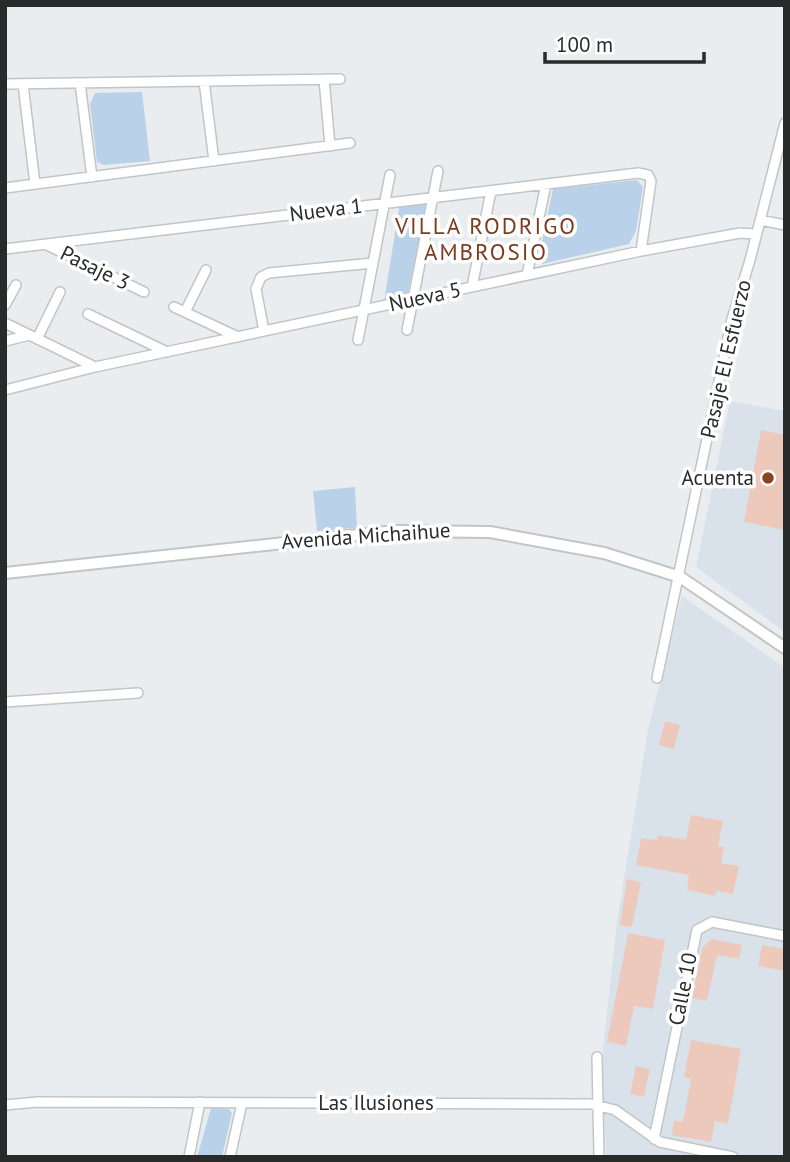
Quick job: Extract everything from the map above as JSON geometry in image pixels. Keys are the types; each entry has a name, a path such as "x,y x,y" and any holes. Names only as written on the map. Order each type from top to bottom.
{"street":[{"path":"324,79 330,145"},
{"path":"5,84 340,79"},
{"path":"205,81 214,161"},
{"path":"80,83 92,177"},
{"path":"23,84 35,184"},
{"name":"Pasaje El Esfuerzo","path":"657,678 732,319 785,123"},
{"path":"5,188 350,143"},
{"path":"407,330 438,171"},
{"name":"Nueva 1","path":"5,249 638,173 648,175 652,181 641,251"},
{"path":"358,340 390,176"},
{"path":"527,275 546,184"},
{"path":"472,287 491,191"},
{"path":"760,220 785,225"},
{"name":"Nueva 5","path":"5,390 95,367 641,251 740,233 756,234"},
{"name":"Pasaje 3","path":"46,244 144,292"},
{"path":"264,331 256,289 261,276 373,263"},
{"path":"185,312 206,270"},
{"path":"5,305 16,285"},
{"path":"33,337 60,292"},
{"path":"174,307 237,337"},
{"path":"88,314 167,352"},
{"path":"5,323 95,367"},
{"path":"5,341 33,337"},
{"name":"Avenida Michaihue","path":"5,573 383,532 442,529 499,533 584,548 680,577 785,649"},
{"path":"5,702 138,693"},
{"name":"Calle 10","path":"654,1139 697,930 712,922 785,936"},
{"path":"597,1057 599,1157"},
{"name":"Las Ilusiones","path":"5,1105 37,1102 598,1104 615,1110 654,1139 733,1157"},
{"path":"189,1157 200,1102"},
{"path":"230,1157 242,1102"}],"shaded area":[{"path":"142,92 150,161 103,165 97,162 90,104 95,93"},
{"path":"637,180 643,187 636,231 629,244 542,264 539,256 553,189"},
{"path":"424,203 426,207 408,293 384,302 399,208 402,205"},
{"path":"730,401 785,411 785,632 696,567"},
{"path":"355,487 357,528 317,531 313,491"},
{"path":"682,596 785,668 785,1157 606,1157 602,1057 617,922 648,730"},
{"path":"211,1108 229,1109 232,1113 222,1157 197,1157"}],"building":[{"name":"Acuenta","path":"761,430 785,435 785,530 744,522"},
{"path":"665,721 680,725 674,749 659,745"},
{"path":"691,815 723,821 718,846 724,847 721,863 739,866 733,894 716,891 715,896 687,890 689,875 636,865 641,838 657,840 658,835 686,840"},
{"path":"627,879 641,882 632,927 620,925"},
{"path":"628,933 665,940 653,1009 634,1006 626,1046 607,1042"},
{"path":"712,939 742,945 739,959 717,955 707,1001 692,998 702,948"},
{"path":"762,945 785,949 785,971 758,966"},
{"path":"691,1040 741,1049 728,1124 715,1121 711,1142 672,1135 674,1120 683,1122 691,1079 684,1077"},
{"path":"636,1066 650,1069 644,1097 630,1094"}],"place":[{"name":"Acuenta","path":"768,478"}],"district":[{"name":"VILLA RODRIGO AMBROSIO","path":"486,239"}]}
